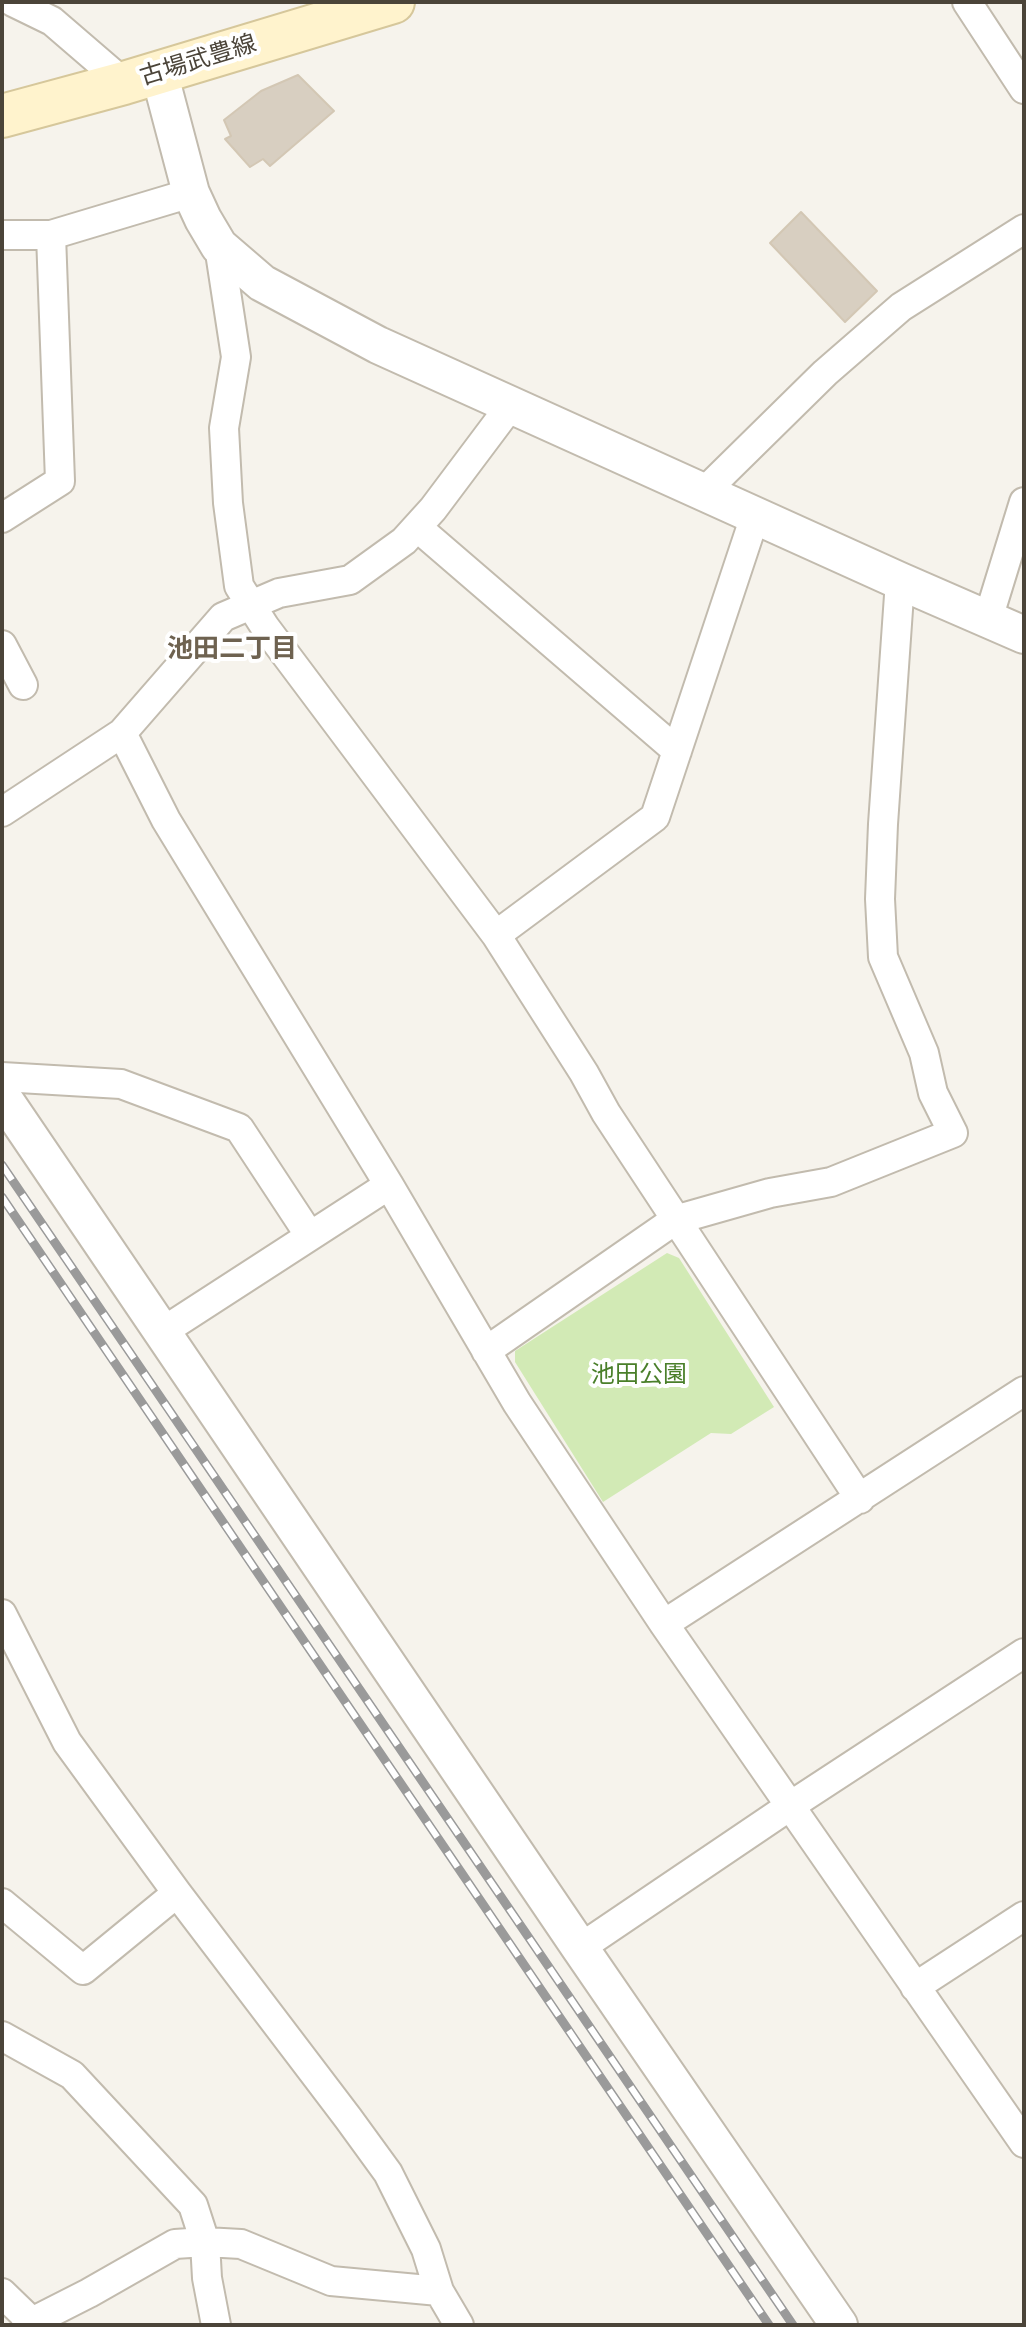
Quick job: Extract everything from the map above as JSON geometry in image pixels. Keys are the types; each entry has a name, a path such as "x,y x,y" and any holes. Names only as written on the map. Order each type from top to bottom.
{"main road":[{"name":"古場武豊線","path":"2,116 393,2"}],"street":[{"path":"13,2 52,21 141,77 203,219 219,246 262,283 378,345 1024,635"},
{"path":"967,2 1024,89"},
{"path":"2,235 51,235 191,193"},
{"path":"704,492 825,373 901,307 1024,229"},
{"path":"2,518 60,481 51,235"},
{"path":"219,246 236,357 224,428 228,503 239,586 496,935 675,1220 860,1499"},
{"path":"2,812 122,733 223,617 279,593 350,580 404,541 418,528 511,405"},
{"path":"988,619 1024,502"},
{"path":"496,935 655,817 755,516"},
{"path":"418,528 677,751"},
{"path":"486,1351 675,1220 770,1193 831,1182 953,1133 933,1093 924,1053 883,957 880,899 883,824 900,581"},
{"path":"2,645 23,685"},
{"path":"122,733 166,820 389,1185 517,1403 664,1624 1024,2143"},
{"path":"2,1077 121,1084 239,1128 310,1236"},
{"path":"2,1096 839,2325"},
{"path":"162,1332 389,1185"},
{"path":"664,1624 1024,1391"},
{"path":"2,1614 67,1742 388,2173 426,2249 439,2291 459,2325"},
{"path":"580,1948 1024,1653"},
{"path":"2,1903 83,1970 177,1893"},
{"path":"915,1987 1024,1916"},
{"path":"2,2036 72,2075 193,2205 205,2242 207,2278 216,2325"},
{"path":"2,2293 29,2323 175,2244 205,2242 241,2244 331,2281 439,2291"}],"green space":[{"name":"池田公園","path":"667,1253 679,1258 774,1407 731,1434 711,1433 603,1502 515,1362 515,1351"}],"building":[{"path":"298,75 334,111 270,166 263,159 250,167 225,139 231,136 224,120 261,91"},
{"path":"801,212 877,291 845,322 770,243"}],"railway":[{"path":"2,1165 793,2325"},
{"path":"2,1197 769,2325"}],"district":[{"name":"池田二丁目","path":"232,649"}]}
